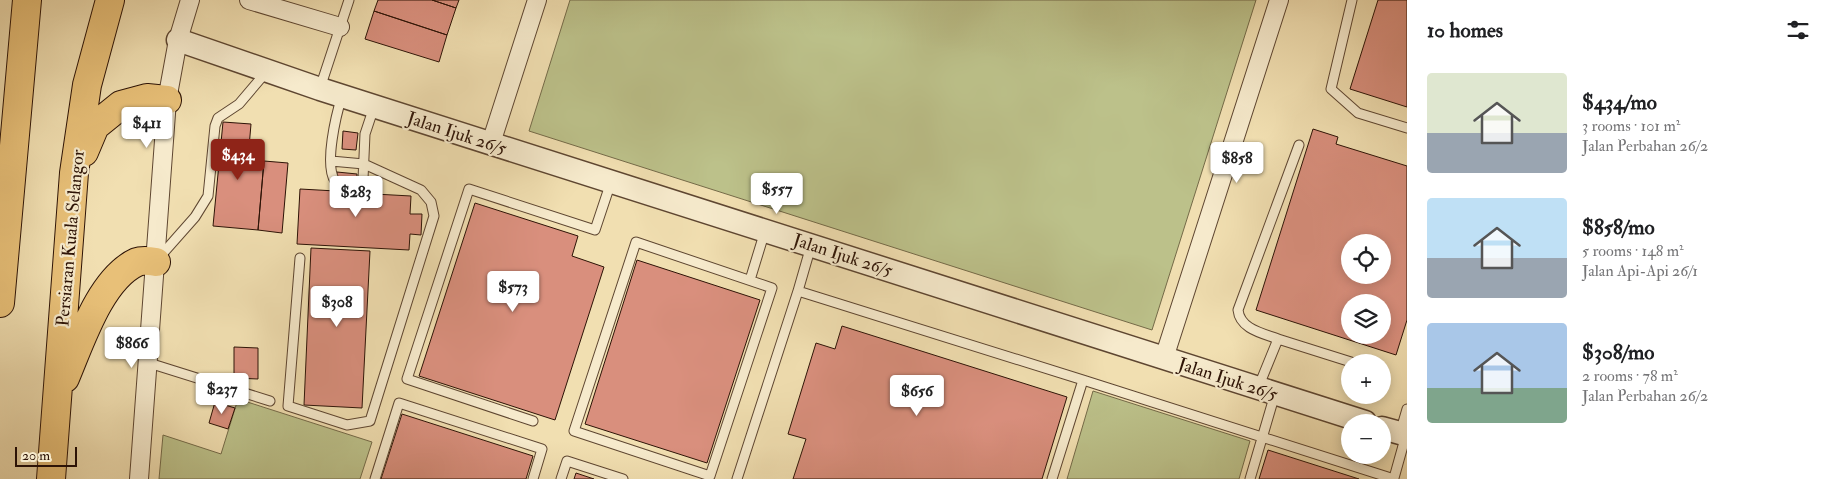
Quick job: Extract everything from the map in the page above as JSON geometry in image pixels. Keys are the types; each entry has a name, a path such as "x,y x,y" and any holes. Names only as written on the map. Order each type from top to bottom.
{"main road":[{"path":"0,303 5,201 27,0"},
{"name":"Persiaran Kuala Selangor","path":"51,479 74,172 88,86 110,0"},
{"path":"74,172 95,126 121,106 147,98 167,100"},
{"path":"56,401 96,307 116,278 138,262 156,262"}],"street":[{"path":"140,479 167,100 178,40 190,0"},
{"path":"249,0 340,27"},
{"path":"491,143 537,0"},
{"path":"1164,358 1280,0"},
{"name":"Jalan Ijuk 26/5","path":"178,40 320,89 1341,414"}],"lane":[{"path":"320,89 349,0"},
{"path":"1352,0 1331,89 1358,113 1407,128"},
{"path":"156,262 195,217 208,196 214,126 218,118 239,104 267,71"},
{"path":"335,182 332,177 331,161 334,124 342,96"},
{"path":"358,183 363,179 365,134 374,106"},
{"path":"1299,145 1238,310 1238,316 1246,326 1278,339 1341,359"},
{"path":"300,258 288,406 347,425 370,420 434,216 431,202 421,190 364,164 331,161"},
{"path":"533,421 407,379 451,243 469,189 595,230 611,182"},
{"path":"750,280 765,231"},
{"path":"636,242 750,280 772,288 710,476 574,431 636,242"},
{"path":"737,479 812,246"},
{"path":"798,291 1394,478 1399,433 1407,409"},
{"path":"1250,479 1262,437 1266,391 1278,339"},
{"path":"149,363 270,401"},
{"path":"1052,479 1083,380"},
{"path":"375,479 399,403 542,449 533,479"},
{"path":"561,479 567,461 623,479"}],"green space":[{"path":"570,0 1256,0 1152,330 529,131"},
{"path":"1093,391 1250,441 1239,479 1067,479"},
{"path":"238,399 372,442 360,479 159,479 163,435 221,454"}],"building":[{"path":"378,0 432,0 456,8 447,35 374,11"},
{"path":"432,0 459,0 456,8"},
{"path":"1378,0 1407,0 1407,107 1350,89"},
{"path":"374,11 447,35 439,62 365,39"},
{"path":"223,122 251,124 248,159 264,161 258,230 213,226"},
{"path":"1313,129 1338,137 1336,144 1407,166 1407,320 1396,355 1362,344 1391,344 1391,294 1341,294 1341,337 1256,310"},
{"path":"343,131 358,133 356,150 342,149"},
{"path":"264,161 288,163 282,233 258,230"},
{"path":"337,172 357,174 356,193 411,196 410,214 422,214 421,235 410,234 409,250 297,244 300,189 336,191"},
{"path":"475,203 578,236 572,256 604,267 555,420 419,376"},
{"path":"311,248 370,251 362,408 304,405"},
{"path":"637,260 760,300 707,463 585,424"},
{"path":"842,326 1067,397 1042,479 793,479 806,439 788,434 816,343 835,349"},
{"path":"234,347 258,348 258,379 234,378"},
{"path":"215,402 235,408 228,429 209,423"},
{"path":"402,414 533,456 526,479 381,479"},
{"path":"1268,450 1359,479 1259,479"},
{"path":"576,473 594,479 574,479"}]}
